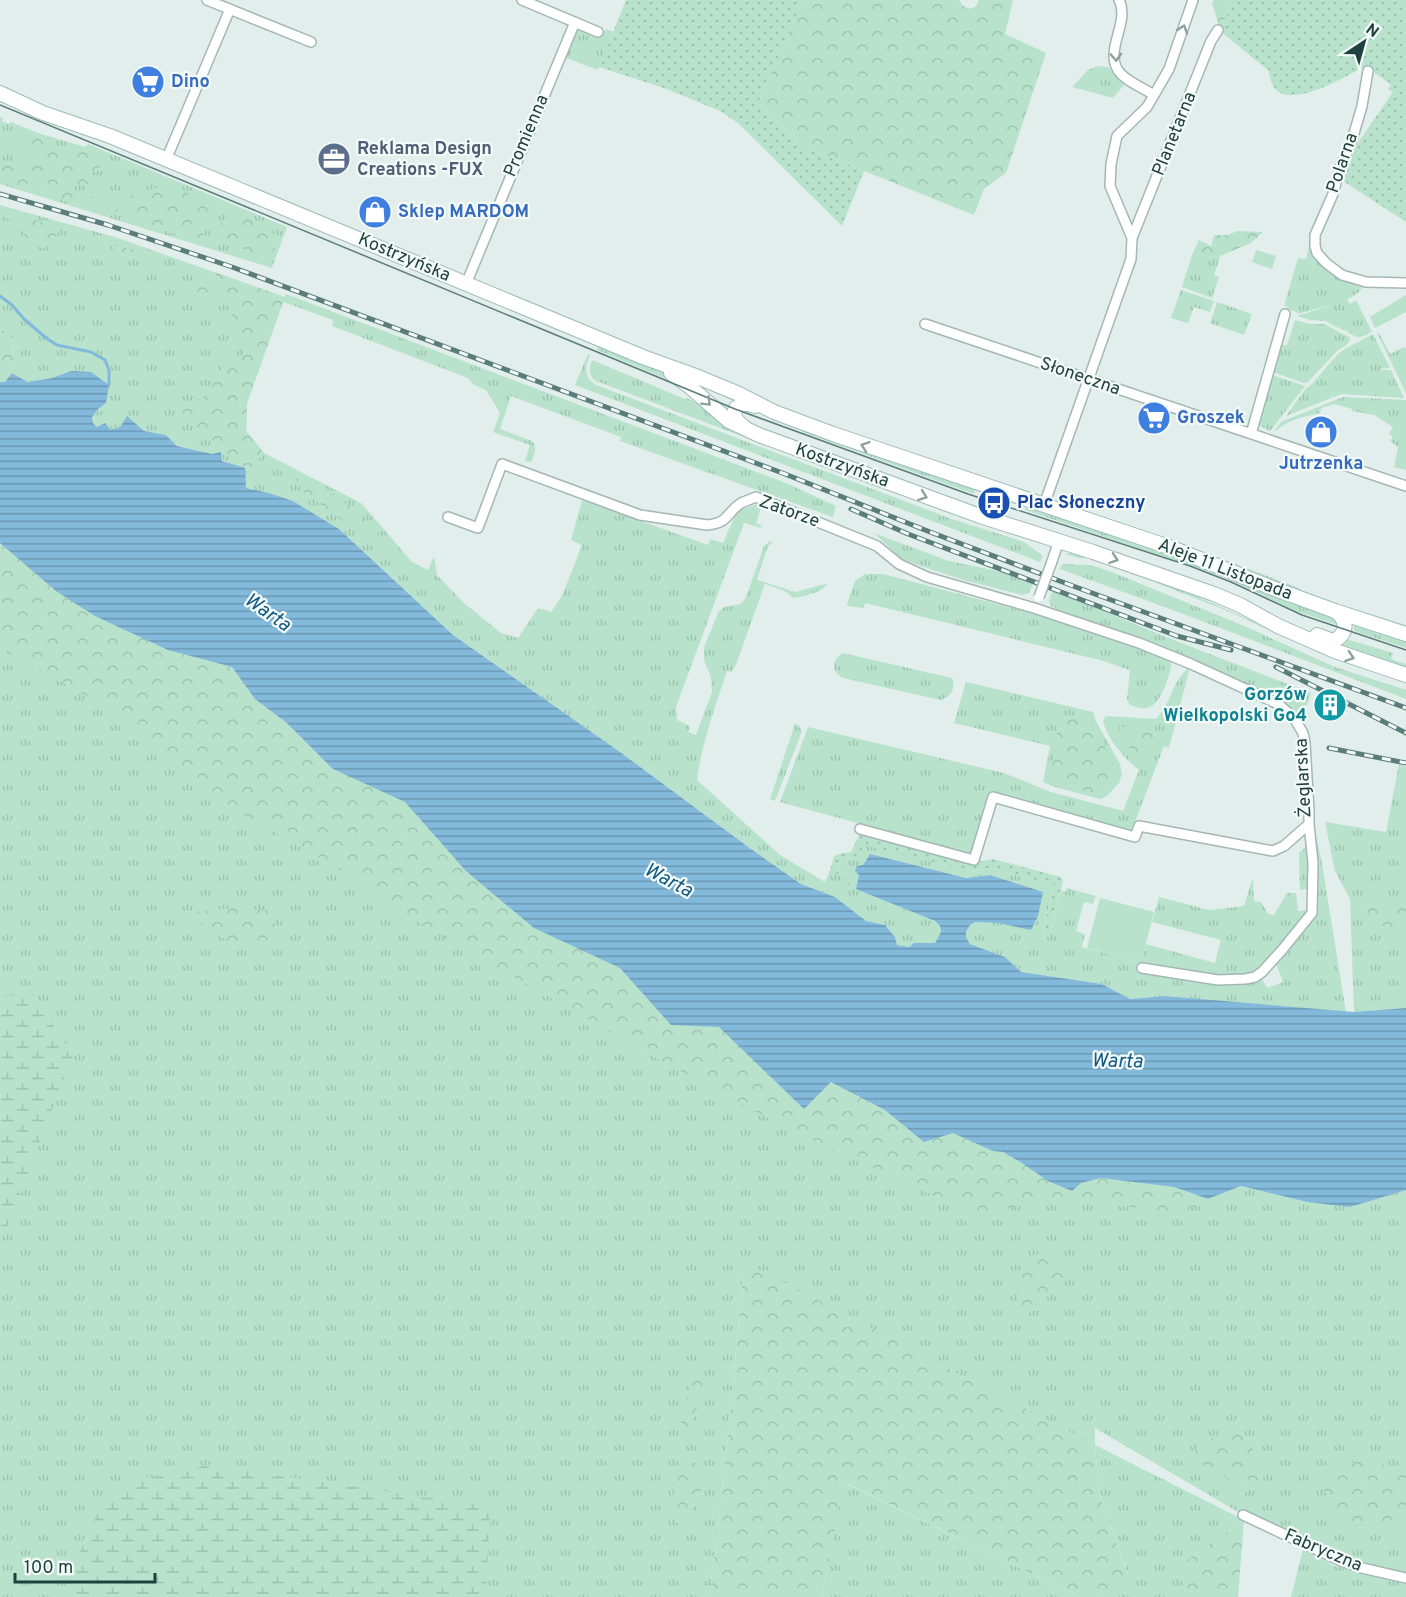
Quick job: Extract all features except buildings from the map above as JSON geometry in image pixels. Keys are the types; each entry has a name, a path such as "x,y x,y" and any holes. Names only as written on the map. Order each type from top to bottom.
{"main road":[{"name":"Kostrzyńska","path":"0,92 43,113 107,135 720,387 774,412 872,448 1044,505"},
{"name":"Kostrzyńska","path":"643,357 678,377 729,421 759,435 969,513 1059,541"},
{"path":"759,435 737,421 734,414 736,408 747,403 774,412"},
{"name":"Aleje 11 Listopada","path":"1044,505 1172,548 1244,578 1406,634"},
{"name":"Aleje 11 Listopada","path":"1059,541 1197,588 1240,605 1322,646 1406,675"},
{"path":"1240,605 1332,641 1341,636 1345,627 1342,617 1335,611"}],"street":[{"path":"207,0 311,42"},
{"path":"522,0 598,32"},
{"path":"1119,0 1123,8 1114,57 1116,66 1122,75 1154,95"},
{"path":"1044,505 1131,259 1132,238 1110,186 1111,164 1117,136 1147,107 1169,69 1193,0"},
{"path":"166,160 230,9"},
{"name":"Promienna","path":"466,284 575,22"},
{"name":"Planetarna","path":"1132,238 1211,41 1218,30"},
{"name":"Polarna","path":"1368,70 1353,140 1315,235 1315,246 1317,253 1326,264 1342,275 1366,282 1406,284"},
{"path":"1251,434 1285,314"},
{"name":"Słoneczna","path":"925,324 1406,486"},
{"name":"Zatorze","path":"448,517 478,528 502,464 640,515 707,525 718,524 739,504 756,497 878,546 899,564 927,577 1034,608"},
{"path":"1034,608 1059,541"},
{"name":"Żeglarska","path":"860,829 975,860 993,797 1135,837 1139,826 1273,851 1284,846 1309,824 1310,811 1303,733 1294,718 1278,704 1156,649 1034,608"},
{"path":"1142,968 1218,980 1245,979 1255,977 1262,972 1312,914 1313,863 1309,824"},
{"name":"Fabryczna","path":"1243,1515 1341,1561 1370,1571 1406,1578"}],"green space":[{"path":"626,0 803,0 758,103 807,148 864,171 842,226 738,123 720,111 664,88 599,67"},
{"path":"803,0 959,0 963,6 971,9 979,0 1013,0 1005,34 1046,53 1006,173 984,189 974,215 807,148 758,103"},
{"path":"1214,0 1232,0 1221,32 1212,3"},
{"path":"1232,0 1406,0 1406,222 1340,179 1353,150 1393,92 1388,89 1391,85 1366,66 1310,92 1295,95 1282,93 1273,86 1269,71 1221,32"},
{"path":"579,26 601,36 606,29 613,32 598,70 566,58"},
{"path":"1098,66 1108,67 1124,85 1113,98 1072,87 1088,70"},
{"path":"0,117 3,118 2,121 9,124 11,122 38,133 85,147 88,144 287,227 272,268 0,184"},
{"path":"24,138 42,139 58,147 76,147 88,153 100,168 95,172 88,172 90,183 71,186 72,191 106,201 110,204 107,211 0,182 0,161 10,165 35,156 21,150 20,143"},
{"path":"175,186 189,194 194,201 197,202 204,197 218,201 221,205 201,238 192,241 114,212 121,205 122,198 159,187"},
{"path":"0,205 118,238 284,297 286,294 786,483 836,506 833,517 620,441 621,437 511,396 500,429 532,441 535,446 534,454 531,462 525,461 530,445 493,432 500,413 486,390 474,385 468,378 332,326 333,320 283,302 247,403 246,431 264,453 361,503 412,562 428,570 434,556 437,575 465,604 501,633 518,638 538,608 551,612 562,596 582,545 571,540 582,500 708,545 710,539 723,543 737,511 758,504 762,505 756,523 762,526 761,528 744,523 676,707 677,720 690,726 688,732 696,735 712,692 711,677 704,660 704,647 719,611 724,607 741,604 746,597 764,546 770,541 772,543 768,546 757,580 795,592 827,585 812,594 793,598 785,591 765,584 737,662 732,672 727,671 709,725 699,766 697,780 780,855 825,882 832,865 832,868 845,880 851,878 840,872 837,867 843,860 858,860 863,844 969,871 990,868 1054,885 1043,938 1048,937 1061,890 1065,892 1067,888 1096,896 1093,904 1084,902 1076,931 1085,934 1082,947 1141,963 1146,944 1215,963 1221,940 1152,922 1159,897 1209,910 1244,906 1253,880 1254,901 1261,902 1268,914 1274,915 1287,893 1296,893 1298,911 1308,910 1309,889 1300,890 1299,853 1309,844 1312,826 1314,826 1346,1012 1165,996 1130,999 1102,984 1021,972 1005,957 970,944 966,932 974,922 997,923 1031,929 1022,885 990,875 966,878 870,854 863,865 940,926 941,932 935,943 914,943 909,947 897,945 895,937 885,925 866,921 835,897 801,884 620,752 453,635 339,529 293,501 245,488 244,468 229,464 212,454 177,446 166,435 144,431 127,416 120,427 111,431 97,427 92,417 106,403 71,371 52,378 27,382 12,373 14,340 0,328","holes":["1275,961 1283,982 1267,988 1260,975"]},
{"path":"233,210 251,217 263,230 278,235 279,241 270,257 265,258 229,243 223,238 217,228"},
{"path":"0,214 24,216 60,229 55,238 42,249 29,241 15,221 0,216"},
{"path":"1237,231 1263,232 1251,243 1218,257 1192,255 1199,240 1211,246 1214,235 1228,235"},
{"path":"1312,235 1319,260 1365,284 1358,293 1347,300 1350,304 1356,300 1372,332 1357,337 1327,321 1310,320 1297,316 1335,304 1297,314 1284,306 1298,258 1306,259"},
{"path":"112,246 121,246 148,255 139,256 122,264 114,258"},
{"path":"1256,250 1276,256 1272,269 1252,262"},
{"path":"1192,255 1220,257 1214,275 1219,277 1212,298 1182,287"},
{"path":"215,272 285,297 247,403 246,431 264,453 249,470 231,458 202,431 180,419 187,403 202,398 211,389 224,363 236,363 242,357 246,340 239,332"},
{"path":"201,276 207,278 220,291 219,297 208,304 202,303 196,296 195,290"},
{"path":"1181,290 1214,301 1210,312 1194,307 1188,323 1171,318"},
{"path":"1406,295 1406,312 1375,328 1370,317"},
{"path":"1217,302 1252,314 1244,335 1210,323"},
{"path":"1295,320 1310,324 1324,324 1350,339 1348,344 1337,351 1308,382 1304,383 1273,372 1281,345 1287,345"},
{"path":"0,328 14,340 12,373 5,382 0,382"},
{"path":"1377,333 1390,354 1404,347 1406,349 1406,393"},
{"path":"1373,334 1390,368 1380,369 1391,370 1404,398 1341,394 1286,416 1306,388 1338,354"},
{"path":"598,345 664,373 686,387 597,350"},
{"path":"588,354 590,355 586,368 587,375 596,385 952,519 1024,542 1043,556 1040,562 575,385"},
{"path":"592,360 698,403 752,440 596,381 590,372"},
{"path":"1272,375 1305,386 1270,431 1258,424"},
{"path":"1343,397 1406,400 1406,470 1394,467 1398,447 1390,441 1393,437 1389,434 1393,427 1374,415 1352,411 1352,409 1334,404 1321,408 1320,413 1291,421 1275,430 1281,422"},
{"path":"804,430 954,484 955,482 975,489 974,494 803,432"},
{"path":"295,478 327,489 355,510 382,536 392,558 304,492"},
{"path":"1026,506 1159,549 1258,590 1333,617 1338,625 1296,611 1221,576 1025,510"},
{"path":"874,533 949,561 1002,572 1033,583 1029,593 1023,595 967,581 900,559"},
{"path":"0,543 1048,1181 1208,1199 1241,1186 1307,1202 1406,1190 1406,1578 1379,1573 1243,1515 1095,1428 1095,1445 743,1275 728,1437 709,1597 0,1597"},
{"path":"0,543 56,591 168,650 232,667 255,699 287,723 333,769 405,802 466,871 534,927 620,968 671,1025 719,1027 804,1109 831,1082 885,1110 924,1142 953,1133 993,1151 1003,1152 1022,1163 1081,1183 1101,1178 1174,1187 1208,1199 1181,1214 1119,1205 1037,1201 978,1216 784,1127 649,1054 414,920 339,869 232,808 113,711 25,661 0,650"},
{"path":"1190,547 1299,588 1308,596 1189,549"},
{"path":"1074,552 1092,558 1079,558 1065,554"},
{"path":"1096,560 1156,580 1217,605 1325,654 1406,681 1406,683 1331,658 1225,610"},
{"path":"1062,564 1091,565 1114,573 1242,625 1335,667 1406,690 1406,699 1060,569"},
{"path":"865,574 883,574 1035,614 1156,653 1165,657 1171,664 1166,684 1153,705 1138,707 1130,705 1127,699 1130,670 1100,660 865,603 864,608 848,606 855,581"},
{"path":"1053,590 1311,693 1301,721 1286,704 1155,644 1055,611 1056,608 1051,606 1049,601"},
{"path":"1354,623 1406,639 1406,648 1354,631"},
{"path":"1346,639 1393,653 1391,659 1406,664 1406,669 1338,646"},
{"path":"843,653 952,678 953,689 941,700 843,678 836,672 834,666 836,659"},
{"path":"1190,667 1169,748 1164,746 1131,832 991,791 971,854 780,802 808,727 1004,773 1051,792 1123,811 1139,770 1117,748 1103,721 1106,716 1156,719 1179,678"},
{"path":"966,682 1093,712 1120,764 1122,774 1119,783 1107,796 1100,799 1043,782 1050,746 954,723"},
{"path":"1086,718 1104,745 1118,775 1111,788 1102,793 1083,791 1070,786 1057,779 1050,770 1056,752 1057,729 1067,720"},
{"path":"795,724 802,731 775,801 770,799"},
{"path":"1155,726 1152,758 1139,760 1127,745 1119,727"},
{"path":"1399,764 1406,767 1406,1008 1354,1012 1350,899 1335,871 1325,822 1386,832"},
{"path":"863,833 976,862 993,859 1061,877 1063,881 1048,937 1043,938 1042,936 1054,885 990,868 969,871 864,845 858,860 843,859 837,866 840,872 851,878 848,888 843,886 845,880 831,868 834,856 851,852 859,835"},
{"path":"1100,898 1154,912 1141,963 1087,948"},
{"path":"1372,899 1406,905 1406,932 1394,931 1369,919 1366,908"},
{"path":"234,908 268,910 279,930 272,947 241,945 207,932 194,912"},
{"path":"1165,953 1214,966 1211,977 1162,964"},
{"path":"31,992 73,1055 6,1230 0,1233 0,996"},
{"path":"1044,1253 1076,1269 1068,1279 1053,1290 1039,1308 1027,1314 1016,1297 1018,1280 1032,1256"},
{"path":"753,1266 1095,1445 1099,1494 1128,1575 1103,1597 1079,1597 844,1482 822,1597 709,1597 728,1437 743,1274"},
{"path":"696,1371 703,1383 698,1406 686,1431 681,1422"},
{"path":"1243,1431 1264,1478 1256,1487 1244,1493 1218,1471 1193,1462 1197,1445 1217,1436"},
{"path":"1095,1445 1244,1520 1184,1563 1186,1597 1103,1597 1128,1574 1099,1494"},
{"path":"1361,1458 1406,1471 1405,1527 1345,1525 1319,1482"},
{"path":"697,1463 702,1488 695,1505 680,1527 669,1510 682,1464"},
{"path":"209,1465 491,1507 485,1597 65,1597 66,1584 97,1514 130,1481"},
{"path":"843,1482 1079,1597 822,1597"},
{"path":"1244,1520 1238,1597 1186,1597 1183,1563"},
{"path":"1303,1549 1334,1566 1406,1583 1406,1597 1291,1597"}],"water":[{"name":"Warta","path":"71,371 91,372 109,385 106,403 92,417 97,427 105,423 111,430 120,427 127,416 144,431 166,435 177,446 212,454 221,452 222,461 245,468 246,488 293,501 339,529 453,635 620,752 801,884 835,897 866,921 885,925 895,937 897,945 909,947 914,943 935,943 941,932 940,926 935,921 856,889 859,875 855,871 857,866 863,865 870,854 966,878 990,875 1043,892 1038,916 1031,930 997,923 975,922 966,932 970,944 1005,957 1021,972 1102,984 1130,999 1165,996 1354,1012 1406,1008 1406,1190 1350,1207 1307,1202 1241,1186 1208,1199 1174,1187 1101,1178 1081,1183 1072,1191 1048,1181 1003,1152 993,1151 953,1133 924,1142 885,1110 831,1082 804,1109 719,1027 671,1025 620,968 534,928 466,871 405,802 333,769 287,723 255,699 232,667 168,650 95,616 56,591 0,543 0,382 5,382 12,373 27,382 52,378"}],"waterway":[{"path":"0,296 46,338 57,345 91,352 105,360 109,370 109,385"}],"tram line":[{"path":"0,105 735,409 968,494 1190,566 1302,615 1406,650"}],"railway":[{"path":"0,194 108,225 232,267 785,474 1073,586 1406,708"},
{"path":"851,509 908,534 1177,636 1231,650"},
{"path":"1276,667 1406,733"},
{"path":"1329,748 1406,763"}],"place":[{"name":"Dino","path":"148,82"},
{"name":"Reklama Design Creations -FUX","path":"334,159"},
{"name":"Sklep MARDOM","path":"375,212"},
{"name":"Groszek","path":"1154,418"},
{"name":"Jutrzenka","path":"1321,432"},
{"name":"Plac Słoneczny","path":"994,503"},
{"name":"Gorzów Wielkopolski Go4","path":"1330,705"}]}
